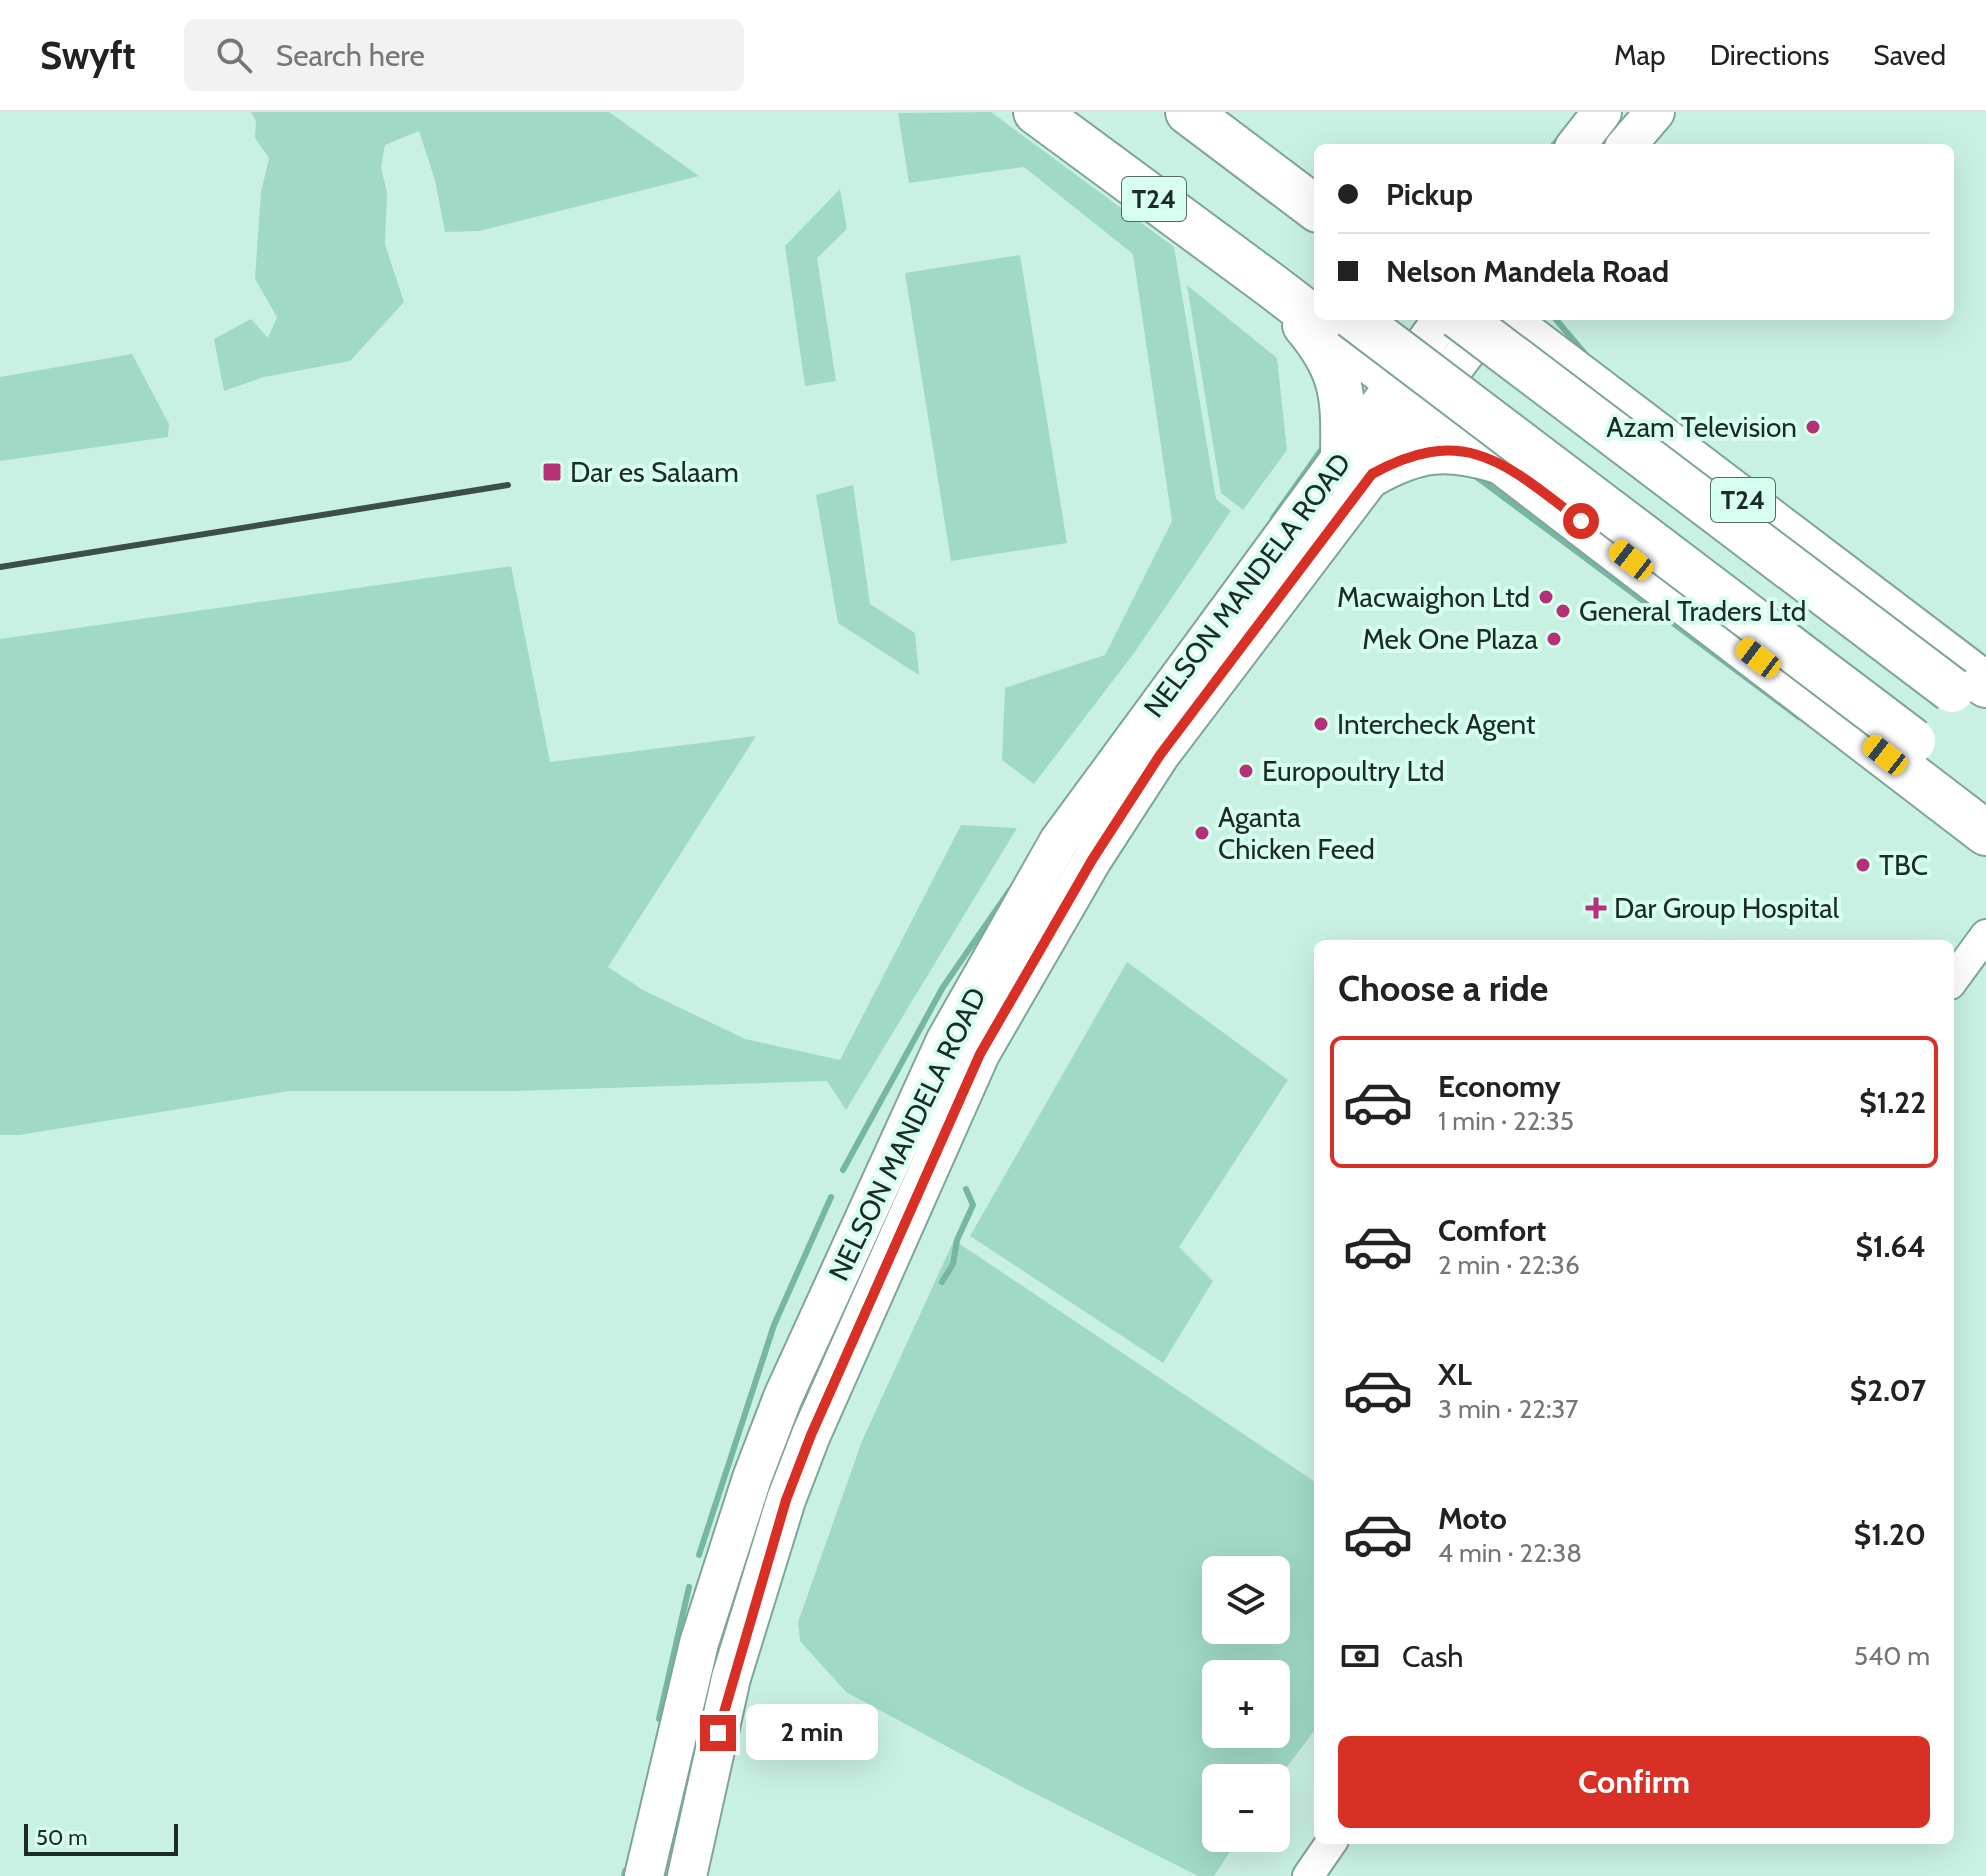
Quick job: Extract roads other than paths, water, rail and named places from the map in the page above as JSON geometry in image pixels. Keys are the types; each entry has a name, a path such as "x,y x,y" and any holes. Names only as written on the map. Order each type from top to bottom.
{"highway":[{"name":"T24","path":"1036,112 1314,318"},
{"path":"1082,112 1314,287"},
{"path":"1188,112 1314,207"},
{"path":"1228,112 1314,177"},
{"path":"1272,286 1322,345 1335,368 1358,465 1438,450 1463,450 1505,463"},
{"name":"T24","path":"1316,320 1986,833"},
{"path":"1357,320 1986,797"},
{"path":"1463,320 1975,697"},
{"name":"T24","path":"1505,320 1622,409 1975,697"},
{"path":"1538,320 1538,326 1622,409"}],"main road":[{"path":"1577,144 1602,112"},
{"path":"1627,144 1655,112"},
{"name":"NELSON MANDELA ROAD","path":"1412,393 1443,320"},
{"name":"NELSON MANDELA ROAD","path":"644,1876 699,1643 752,1478 783,1397 946,1040 1059,841 1412,393 1489,320"},
{"name":"NELSON MANDELA ROAD","path":"687,1876 731,1678 786,1500 811,1435 980,1054 1092,860 1358,465"}],"street":[{"path":"1954,979 1986,935"},
{"path":"1308,1876 1330,1844"}],"waterway":[{"path":"1554,144 1561,136"},
{"path":"1556,320 1586,355"},
{"path":"1273,518 1324,446"},
{"path":"1474,475 1799,717"},
{"path":"843,1170 943,987 1010,890"},
{"path":"942,1282 953,1264 957,1240 973,1205 966,1189"},
{"path":"699,1555 774,1325 831,1197"},
{"path":"659,1719 689,1587"},
{"path":"624,1876 625,1871"}],"railway":[{"path":"0,567 508,485"}],"place":[{"name":"Azam Television","path":"1813,427"},
{"name":"Dar es Salaam","path":"552,472"},
{"name":"Macwaighon Ltd","path":"1546,597"},
{"name":"General Traders Ltd","path":"1563,611"},
{"name":"Mek One Plaza","path":"1554,639"},
{"name":"Intercheck Agent","path":"1321,724"},
{"name":"Europoultry Ltd","path":"1246,771"},
{"name":"Aganta Chicken Feed","path":"1202,833"},
{"name":"TBC","path":"1863,865"},
{"name":"Dar Group Hospital","path":"1596,908"}]}
